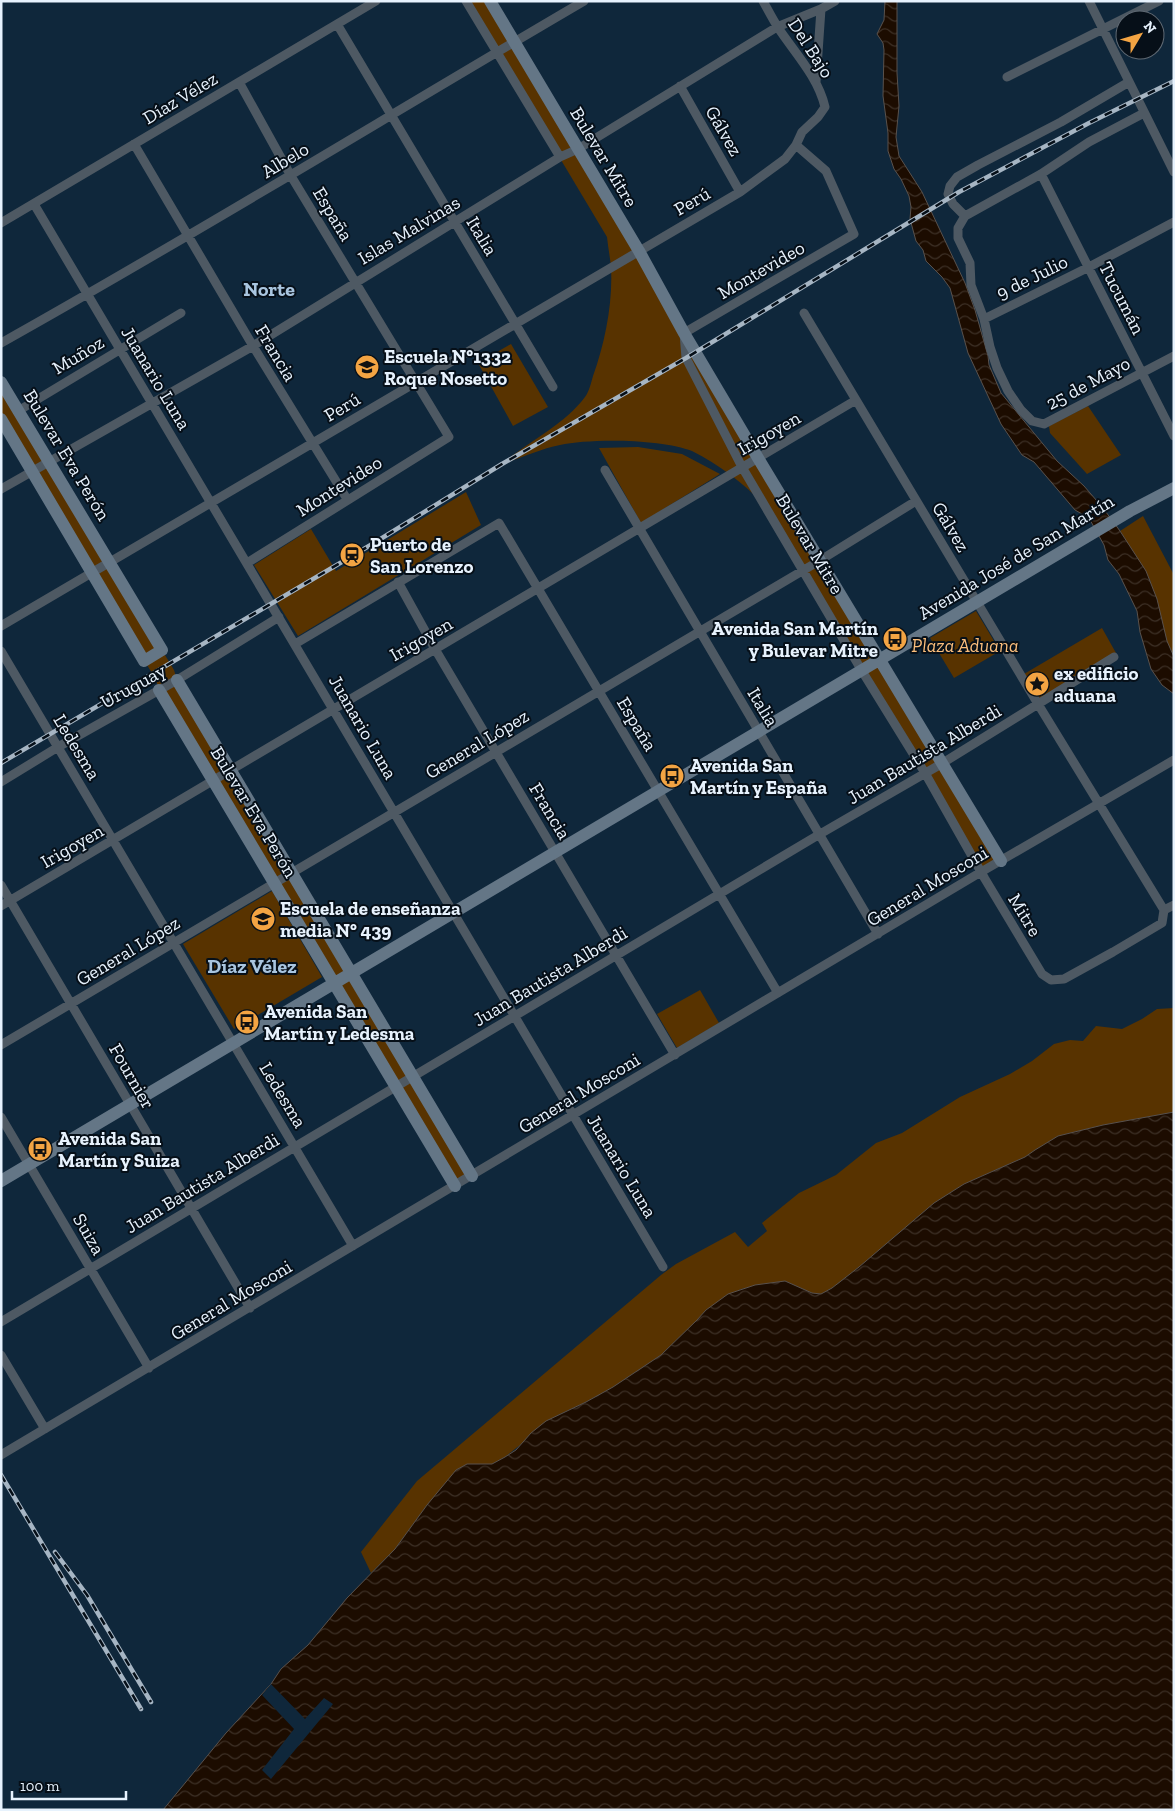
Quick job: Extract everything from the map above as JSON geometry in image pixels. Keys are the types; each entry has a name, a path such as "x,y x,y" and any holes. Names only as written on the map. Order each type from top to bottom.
{"street":[{"name":"Díaz Vélez","path":"1,223 376,1"},
{"name":"Bulevar Mitre","path":"466,1 560,157"},
{"name":"Bulevar Mitre","path":"490,1 639,251 684,333 758,458 1001,861"},
{"name":"Albelo","path":"1,343 291,176 391,114 584,1"},
{"name":"Del Bajo","path":"763,1 777,27 816,82 822,95 824,107 818,118 802,132 796,145"},
{"name":"Islas Malvinas","path":"1,489 252,346 560,157 578,149 777,27 821,9 835,1"},
{"path":"1089,1 1174,172"},
{"path":"1006,77 1158,1"},
{"path":"816,82 821,9"},
{"name":"Italia","path":"337,24 553,387"},
{"name":"España","path":"239,82 291,176 449,437"},
{"path":"966,216 953,204 948,194 950,186 957,178 966,171 1061,122 1129,82"},
{"name":"Gálvez","path":"680,86 740,192"},
{"path":"984,319 971,285 970,263 958,238 958,228 966,216 1042,174 1089,142 1144,114"},
{"name":"Francia","path":"134,144 252,346 347,499"},
{"name":"Perú","path":"1,626 740,192 784,160 796,145"},
{"name":"Montevideo","path":"684,333 854,234 826,171 796,145"},
{"name":"Tucumán","path":"1042,174 1174,436"},
{"name":"Juanario Luna","path":"34,204 663,1267"},
{"name":"9 de Julio","path":"984,319 1174,222"},
{"name":"Muñoz","path":"18,411 181,313"},
{"name":"Gálvez","path":"804,313 1038,704 1164,910"},
{"name":"25 de Mayo","path":"984,319 990,347 1008,391 1032,421 1044,424 1174,356"},
{"name":"Bulevar Mitre","path":"684,333 686,358 742,467 804,569 862,671 925,773 981,872"},
{"name":"Bulevar Eva Perón","path":"1,382 162,650 144,661 1,419"},
{"name":"Irigoyen","path":"1,906 856,400"},
{"name":"Montevideo","path":"247,563 449,437"},
{"name":"Italia","path":"605,470 878,934"},
{"name":"Avenida José de San Martín","path":"1,1181 1130,511 1174,488"},
{"name":"General López","path":"1,1045 820,561 916,501"},
{"name":"España","path":"398,582 500,523 778,993"},
{"path":"296,644 398,582"},
{"name":"Francia","path":"398,582 435,649 675,1055"},
{"name":"Uruguay","path":"1,782 58,747 177,680 279,617"},
{"name":"Ledesma","path":"1,651 353,1246"},
{"name":"Juan Bautista Alberdi","path":"1,1322 820,834 941,764 1114,657"},
{"name":"Bulevar Eva Perón","path":"177,680 472,1176"},
{"name":"Bulevar Eva Perón","path":"159,690 455,1186"},
{"name":"General Mosconi","path":"1,1455 981,872 1174,760"},
{"name":"Mitre","path":"981,872 1042,974 1051,980 1064,979 1162,923 1164,910"},
{"name":"Fournier","path":"1,885 250,1308"},
{"path":"1164,910 1174,905"},
{"name":"Suiza","path":"1,1117 149,1368"},
{"path":"1,1355 45,1429"}],"green space":[{"path":"466,1 490,1 1001,861 981,872 767,508 732,476 692,451 663,444 626,441 589,441 560,445 502,464 567,416 586,395 601,350 607,323 611,295 611,267 607,237"},
{"path":"511,344 548,407 513,426 478,363"},
{"path":"1,382 174,670 177,680 472,1176 455,1186 159,690 156,680 1,419"},
{"path":"1088,406 1121,455 1087,474 1050,433 1049,426"},
{"path":"638,447 682,454 720,474 641,523 599,448"},
{"path":"466,492 481,525 298,636 254,565 311,529 336,571"},
{"path":"1143,516 1174,575 1174,655 1167,643 1150,580 1120,531"},
{"name":"Plaza Aduana","path":"976,611 1000,651 954,678 930,638"},
{"path":"1102,628 1116,653 1040,699 1024,674"},
{"path":"272,891 322,977 234,1029 183,944"},
{"path":"700,990 719,1023 677,1048 657,1014"},
{"path":"1174,1008 1174,1112 1103,1125 1058,1136 1025,1157 964,1184 934,1203 859,1267 821,1294 812,1293 785,1281 741,1289 706,1310 661,1355 613,1387 558,1415 505,1457 427,1505 395,1549 371,1573 361,1552 417,1481 676,1264 735,1232 748,1247 767,1231 762,1223 799,1193 836,1175 876,1143 902,1133 960,1097 1010,1074 1032,1061 1054,1044 1070,1040 1083,1041 1096,1026 1122,1029 1157,1009"}],"water":[{"path":"885,1 897,1 899,106 896,137 899,156 922,192 965,283 975,310 989,365 1001,393 1057,461 1084,486 1103,508 1146,571 1157,599 1167,641 1174,657 1174,694 1162,685 1151,669 1140,632 1137,611 1119,574 1108,560 1104,545 1089,518 1075,510 1034,462 1022,455 1001,424 968,353 950,288 926,261 923,250 916,241 910,219 911,207 909,196 894,169 888,151 888,133 883,96 884,50 883,43 877,34 884,20"},
{"path":"1174,1112 1174,1810 163,1810 226,1733 271,1684 281,1669 308,1645 347,1598 395,1549 427,1505 456,1470 467,1464 492,1464 516,1450 531,1433 546,1421 613,1387 661,1355 706,1310 728,1294 755,1285 785,1281 812,1293 821,1294 859,1267 934,1203 964,1184 1025,1157 1058,1136 1103,1125"}],"pier":[{"path":"271,1684 305,1719 324,1698 333,1704 271,1779 262,1770 294,1729 262,1695"}],"railway":[{"path":"1,763 374,543 502,464 686,358 959,192 1089,123 1174,81"},
{"path":"1,1475 141,1709"},
{"path":"55,1552 87,1595 151,1702"}],"place":[{"name":"Escuela N°1332 Roque Nosetto","path":"367,367"},
{"name":"Puerto de San Lorenzo","path":"352,555"},
{"name":"Avenida San Martín y Bulevar Mitre","path":"895,639"},
{"name":"ex edificio aduana","path":"1037,684"},
{"name":"Avenida San Martín y España","path":"672,776"},
{"name":"Escuela de enseñanza media N° 439","path":"263,919"},
{"name":"Avenida San Martín y Ledesma","path":"247,1022"},
{"name":"Avenida San Martín y Suiza","path":"40,1149"}],"district":[{"name":"Norte","path":"269,289"},
{"name":"Díaz Vélez","path":"252,966"}]}
